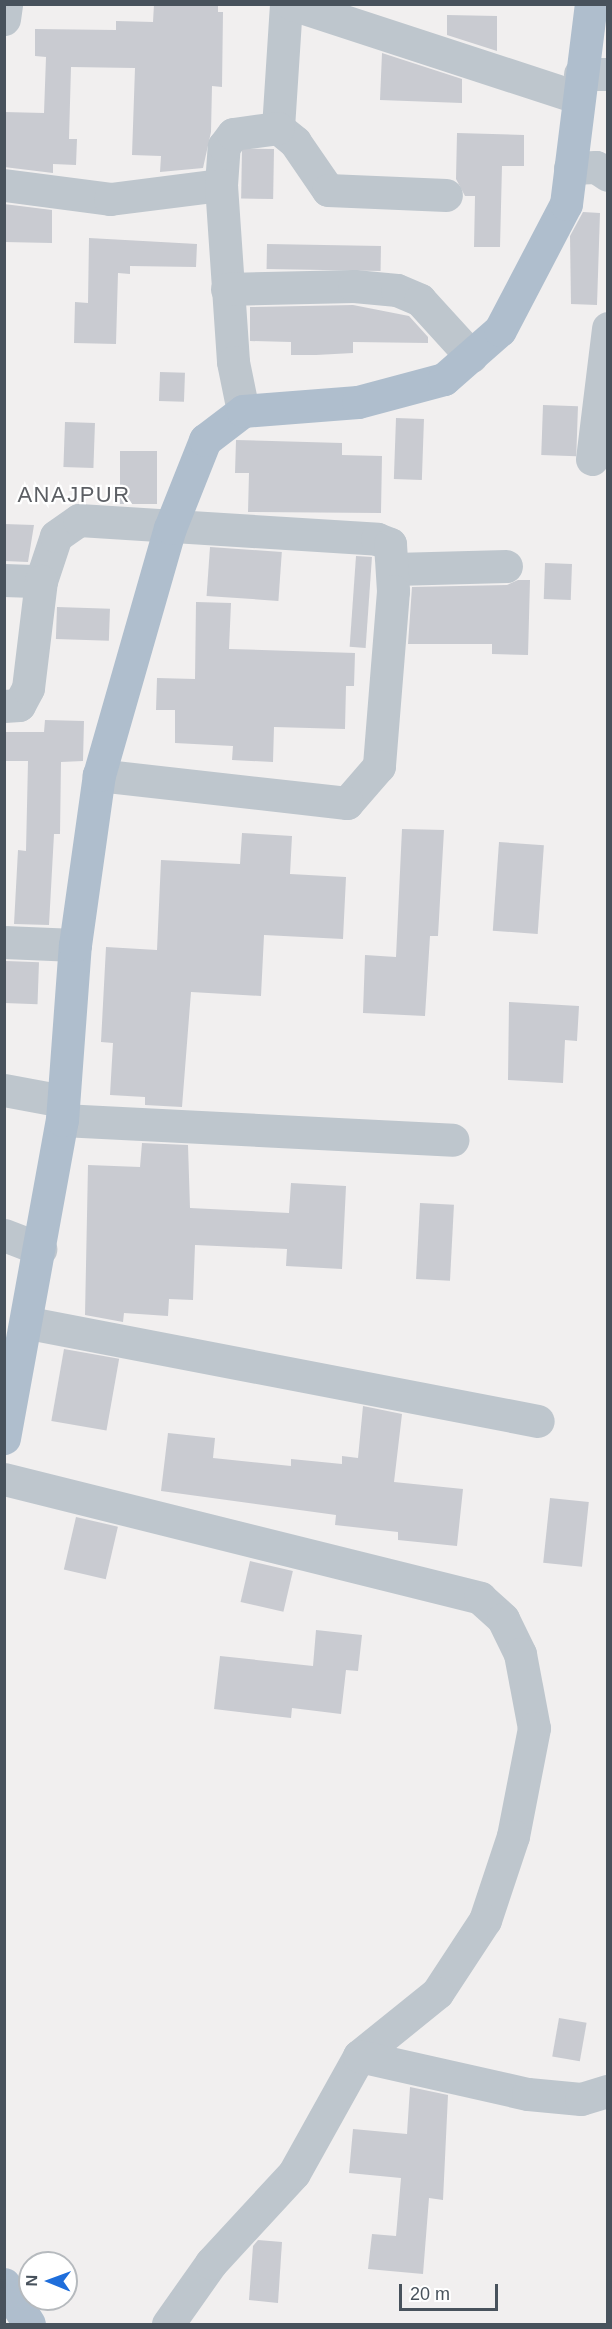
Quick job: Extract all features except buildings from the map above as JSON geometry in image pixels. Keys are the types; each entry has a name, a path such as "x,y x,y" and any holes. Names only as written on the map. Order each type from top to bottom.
{"main road":[{"path":"7,1418 29,1323 62,1111 75,945 99,775 170,528 205,440 243,411 358,402 444,380 500,330 566,204 570,168 588,82 591,4"},
{"path":"4,2284 29,2325"}],"street":[{"path":"4,19 6,4"},
{"path":"278,128 286,4"},
{"path":"292,4 588,82"},
{"path":"243,411 227,289 221,185 224,146 233,134 278,128 295,142 328,190 446,195"},
{"path":"570,168 596,167 608,175"},
{"path":"4,185 110,199 221,185"},
{"path":"227,289 354,286 397,290 420,300 471,356"},
{"path":"592,459 608,328"},
{"path":"4,706 19,705 28,688 41,581 56,536 68,523 79,520 170,528 377,539 390,544 394,569 379,766 347,803 99,775"},
{"path":"394,569 506,566"},
{"path":"4,580 41,581"},
{"path":"4,942 75,945"},
{"path":"4,1090 62,1111 452,1140"},
{"path":"4,1235 40,1248"},
{"path":"29,1323 538,1421"},
{"path":"4,1479 480,1598 503,1619 520,1654 534,1728 513,1836 485,1920 437,1993 359,2056 294,2173 211,2263 168,2325"},
{"path":"359,2056 528,2094 581,2099 608,2091"}],"district":[{"name":"ANAJPUR","path":"74,495"}]}
